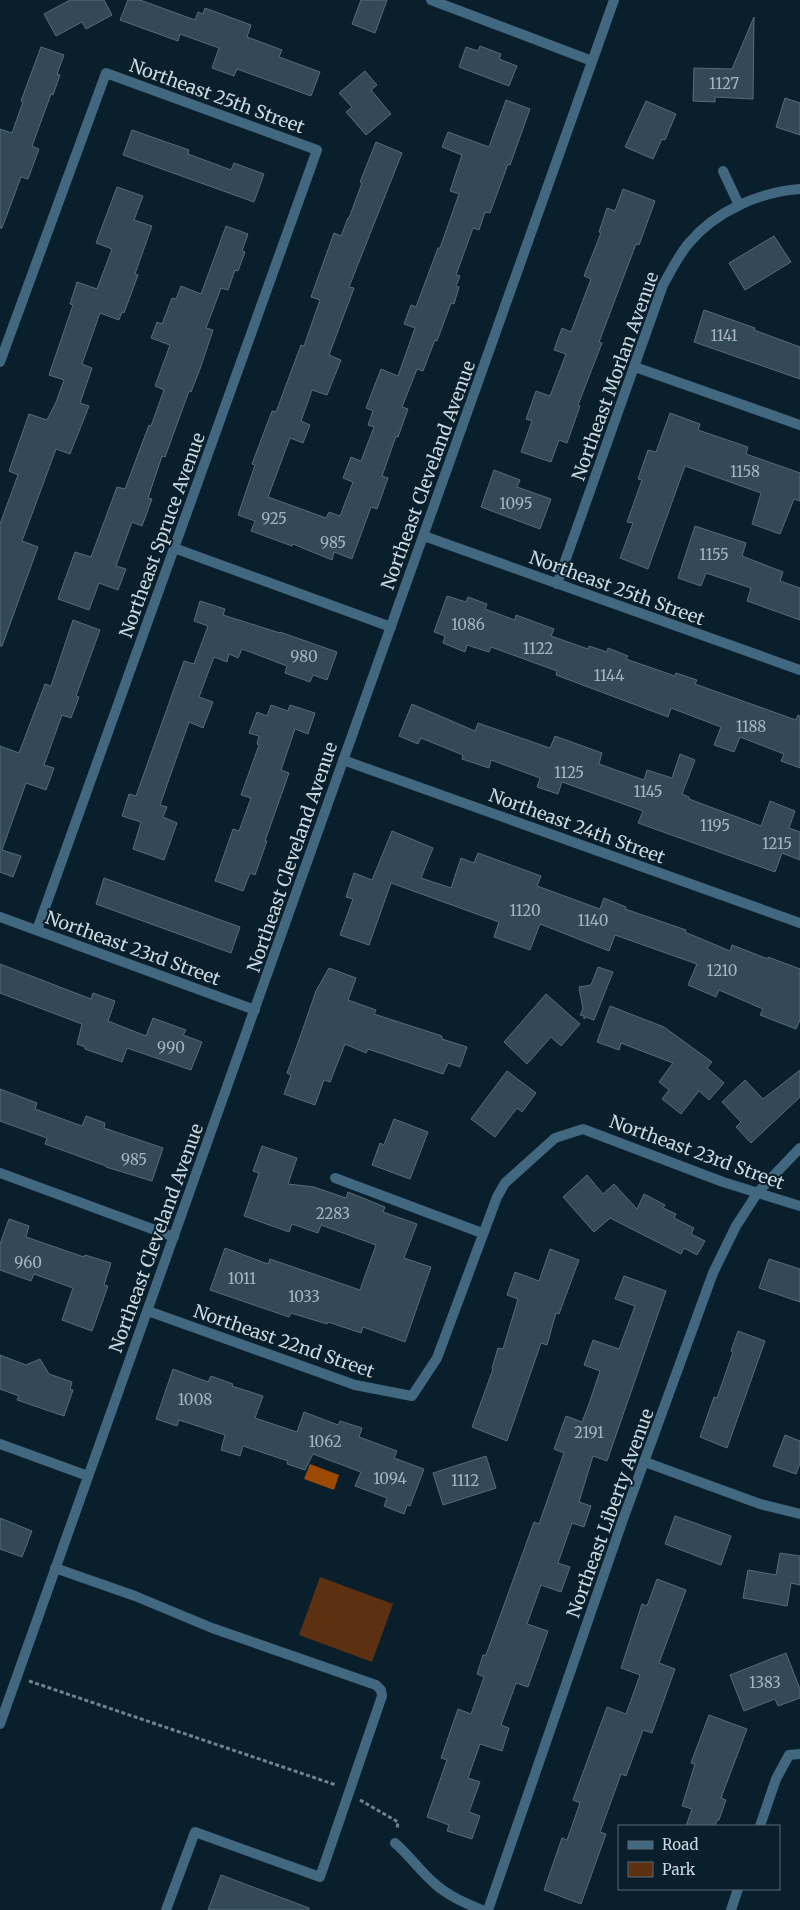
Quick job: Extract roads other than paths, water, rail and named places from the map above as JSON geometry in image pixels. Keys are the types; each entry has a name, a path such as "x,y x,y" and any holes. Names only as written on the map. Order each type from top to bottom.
{"street":[{"path":"431,0 592,60"},
{"name":"Northeast Cleveland Avenue","path":"0,1724 614,0"},
{"name":"Northeast 25th Street","path":"0,362 106,73 317,150"},
{"name":"Northeast Spruce Avenue","path":"37,930 317,150"},
{"path":"723,171 739,205"},
{"name":"Northeast Morlan Avenue","path":"557,584 663,285 676,260 708,224 739,205 761,196 800,189"},
{"path":"634,367 800,425"},
{"name":"Northeast 25th Street","path":"424,536 800,670"},
{"path":"174,548 391,627"},
{"name":"Northeast 24th Street","path":"343,760 800,924"},
{"name":"Northeast 23rd Street","path":"0,917 255,1010"},
{"name":"Northeast 23rd Street","path":"482,1233 505,1183 555,1138 583,1129 724,1182 800,1206"},
{"name":"Northeast Liberty Avenue","path":"488,1910 621,1525 713,1273 736,1226 758,1192 800,1148"},
{"path":"0,1173 174,1236"},
{"path":"335,1178 482,1233"},
{"name":"Northeast 22nd Street","path":"148,1311 355,1385 412,1396 437,1358 482,1233"},
{"path":"0,1444 88,1476"},
{"path":"645,1462 760,1504 800,1514"},
{"path":"55,1568 135,1596 212,1628 376,1685 381,1690 382,1696 320,1877 194,1832 166,1910"},
{"path":"760,1825 776,1779 788,1755 800,1754"},
{"path":"395,1843 443,1891 460,1901 482,1910"},
{"path":"731,1910 738,1890"}]}
